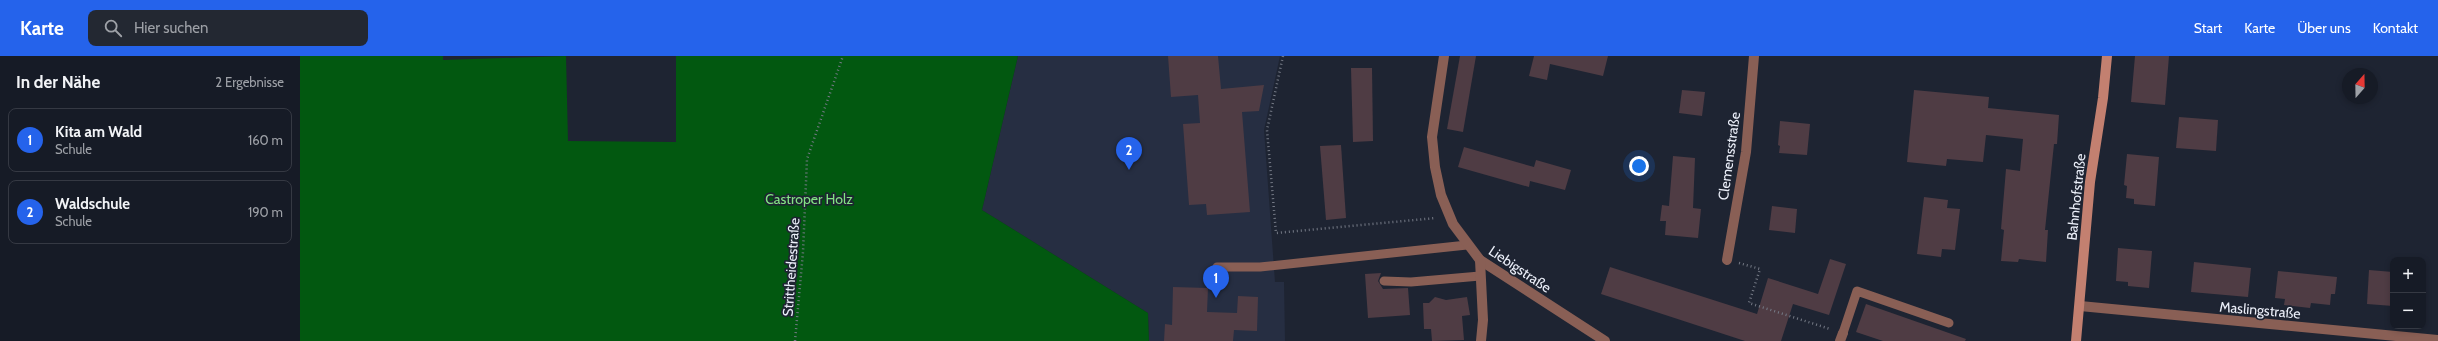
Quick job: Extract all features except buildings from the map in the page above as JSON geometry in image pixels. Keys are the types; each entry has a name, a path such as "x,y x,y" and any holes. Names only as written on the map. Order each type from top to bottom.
{"main road":[{"name":"Bahnhofstraße","path":"2076,341 2090,182 2103,98 2106,56"}],"street":[{"name":"Liebigstraße","path":"1444,56 1434,114 1432,137 1439,188 1450,216 1467,245 1480,260 1605,341"},
{"name":"Clemensstraße","path":"1727,260 1746,152 1754,56"},
{"path":"1480,260 1481,341"},
{"name":"Maslingstraße","path":"2080,306 2359,337 2438,340"}],"lane":[{"path":"1218,267 1260,267 1467,245"},
{"path":"1384,281 1411,282 1480,276"},
{"path":"1842,337 1857,291 1949,324"}],"path":[{"name":"Strittheidestraße","path":"795,341 803,252 807,159 843,56"},
{"path":"1283,56 1267,130 1276,233 1450,216"},
{"path":"1727,260 1760,269 1749,303 1842,337"}],"shaded area":[{"path":"1018,56 1280,56 1264,130 1275,282 1284,282 1285,341 1149,341 1148,313 982,210"}],"green space":[{"name":"Castroper Holz","path":"300,56 443,56 443,60 566,56 568,141 676,142 676,56 1018,56 982,210 1148,313 1149,341 300,341"}],"place":[{"name":"Waldschule","path":"1129,170"},
{"name":"Kita am Wald","path":"1216,298"}]}
